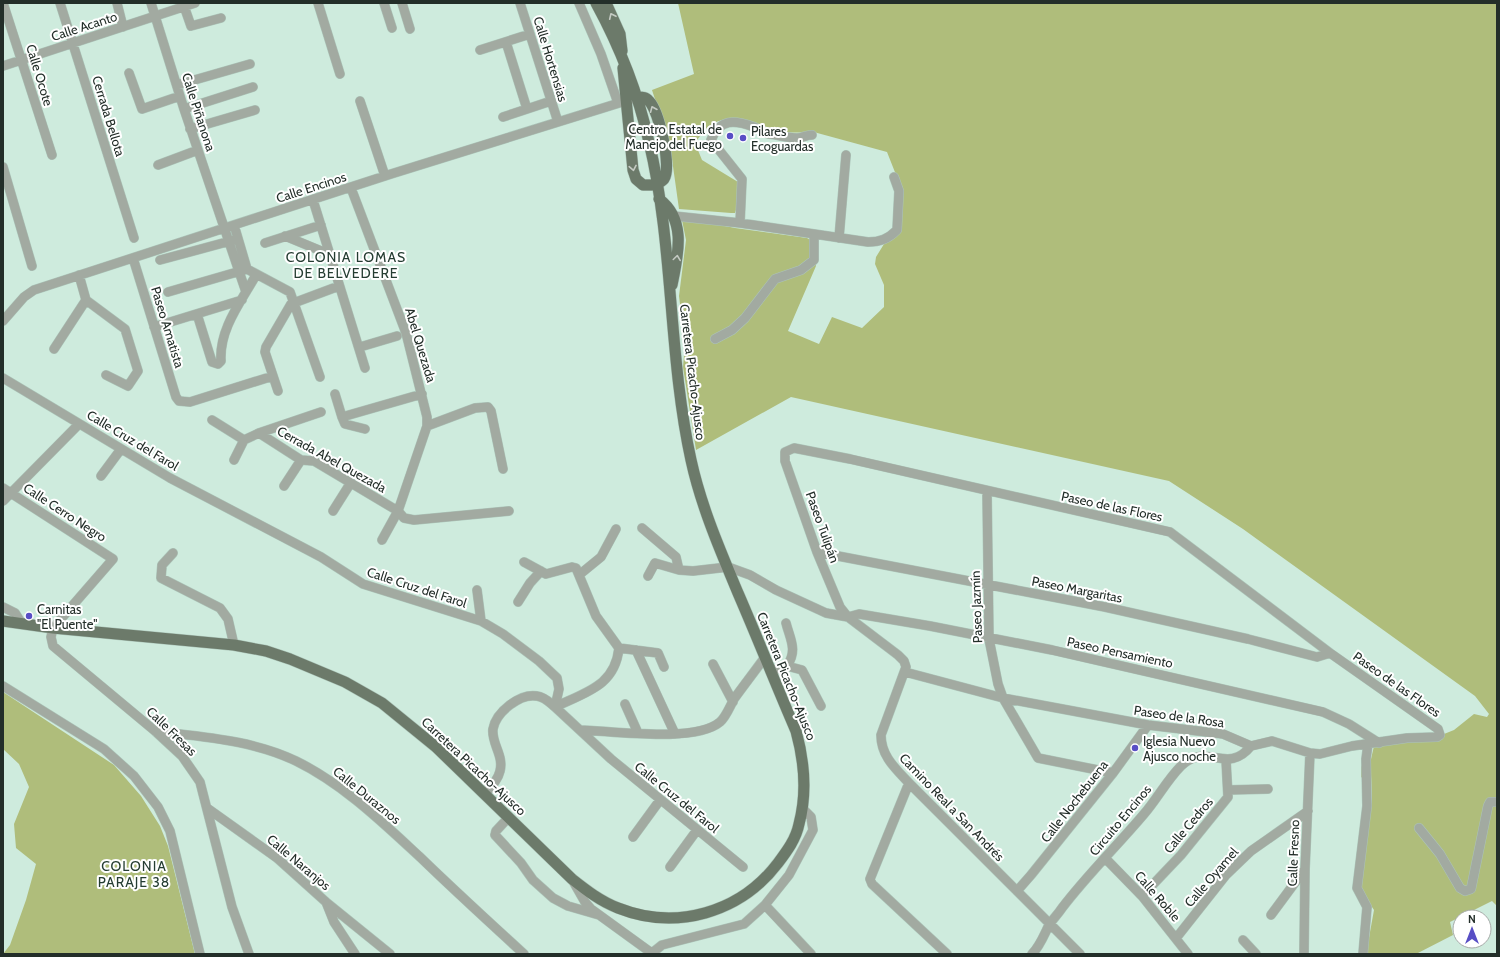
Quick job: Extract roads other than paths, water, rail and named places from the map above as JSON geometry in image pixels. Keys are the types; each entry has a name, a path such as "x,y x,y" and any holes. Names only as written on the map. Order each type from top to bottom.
{"main road":[{"path":"596,3 623,57 638,97 644,97 650,101 660,125 664,140 666,167 664,178 657,185 643,185 636,179 633,170 622,102 623,57 620,34 606,3"},
{"name":"Carretera Picacho-Ajusco","path":"3,621 53,628 234,645 266,651 290,659 345,682 382,703 436,747 572,879 593,895 606,902 644,915 673,918 688,917 717,910 741,898 772,870 789,848 795,837 802,808 802,751 796,731 770,671 704,507 691,459 680,387 657,185"},
{"path":"659,199 674,216 679,236 670,297"}],"street":[{"name":"Calle Ocote","path":"3,3 52,155"},
{"name":"Cerrada Bellota","path":"60,3 134,238"},
{"path":"116,3 124,27"},
{"name":"Calle Piñanona","path":"151,3 190,129 228,242 243,270"},
{"name":"Calle Acanto","path":"3,66 195,3"},
{"path":"318,3 340,74"},
{"path":"384,3 392,28"},
{"path":"402,3 410,29"},
{"name":"Calle Hortensias","path":"520,3 558,122"},
{"path":"579,3 622,102"},
{"path":"184,6 191,26 221,18"},
{"path":"480,50 530,34"},
{"path":"506,42 527,109"},
{"path":"177,85 250,64"},
{"path":"129,73 142,109 180,96"},
{"path":"184,109 253,87"},
{"name":"Calle Encinos","path":"3,321 24,297 34,290 79,275 134,262 225,230 234,225 314,204 351,188 385,176 638,97"},
{"path":"360,101 385,176"},
{"path":"503,117 551,101"},
{"path":"190,129 254,110"},
{"path":"740,223 742,179 711,140 715,129 722,124 734,122 754,127 766,134 798,138 807,135 812,136"},
{"path":"158,165 198,150"},
{"path":"839,238 846,155"},
{"path":"3,167 32,266"},
{"path":"674,216 740,223 839,238 878,242 890,237 897,230 899,191 894,176"},
{"name":"Abel Quezada","path":"351,188 406,333 422,394 427,426 398,511 382,540"},
{"path":"314,204 365,368"},
{"path":"234,225 243,270 244,296"},
{"path":"265,243 321,225"},
{"path":"715,340 732,330 745,318 774,279 801,270 814,260 814,234"},
{"path":"285,236 330,256"},
{"path":"160,260 238,239"},
{"name":"Paseo Amatista","path":"134,262 176,397 180,401 190,402 273,376"},
{"path":"168,292 243,270 290,292 320,378"},
{"path":"79,275 86,300 125,329 138,371 128,386 106,375"},
{"path":"197,314 212,362 218,364 222,361 222,343 225,332 256,275"},
{"path":"278,391 265,352 266,347 290,304 339,286"},
{"path":"154,327 197,314 244,296"},
{"path":"54,349 86,300"},
{"path":"360,348 397,336"},
{"name":"Calle Cruz del Farol","path":"3,378 170,478 321,557 363,584 481,621 502,634 551,671 557,678 559,689 556,708 611,760 743,868"},
{"path":"335,394 345,424 365,429"},
{"path":"342,417 422,394"},
{"path":"427,426 475,408 488,407 491,411 503,469"},
{"path":"234,460 244,440 259,433 321,412"},
{"path":"212,420 244,440"},
{"path":"3,501 79,424"},
{"name":"Cerrada Abel Quezada","path":"259,433 301,460 314,462 398,511 404,518 414,520 509,511"},
{"name":"Paseo de las Flores","path":"794,448 850,459 987,492 1170,532 1330,653 1438,729 1440,735 1437,737 1407,738 1379,743"},
{"name":"Paseo Tulipán","path":"794,448 785,452 785,461 817,552 840,607 848,617"},
{"path":"101,476 121,449"},
{"path":"284,486 301,460"},
{"path":"333,511 350,484"},
{"name":"Calle Cerro Negro","path":"3,488 113,559 53,628"},
{"name":"Paseo Jazmín","path":"987,492 989,639 998,684 1004,698 1038,758 1113,773"},
{"path":"642,528 676,557 679,570"},
{"path":"579,575 601,557 616,529"},
{"name":"Paseo Margaritas","path":"817,552 988,586 1105,607 1248,639 1317,657 1330,653"},
{"path":"173,553 162,565 161,578 220,608 228,619 234,645"},
{"path":"485,794 500,772 500,755 493,736 493,729 502,712 516,702 530,696 538,696 546,699 556,708 603,683 614,670 618,662 619,648 596,616 576,568 572,567 546,574 524,562"},
{"path":"648,576 655,563 679,570 693,571 728,567 750,575 776,590 826,613 848,617 898,655 904,661 906,667 905,672"},
{"path":"518,602 530,583 541,571"},
{"path":"477,590 481,621"},
{"path":"3,607 15,613 22,624"},
{"name":"Paseo Pensamiento","path":"848,617 859,614 930,626 1059,652 1323,712 1349,724 1379,743"},
{"path":"786,623 794,651 787,666"},
{"name":"Calle Fresas","path":"53,628 51,637 53,646 155,731 182,756 200,782 232,907 249,954"},
{"path":"619,648 658,653 664,667"},
{"path":"636,650 675,734"},
{"path":"580,730 675,734 694,733 708,730 721,722 733,702 765,657"},
{"path":"713,664 733,702"},
{"path":"770,671 787,666 802,670 822,706"},
{"name":"Paseo de la Rosa","path":"905,672 1004,698 1148,725 1223,734 1251,746"},
{"name":"Camino Real a San Andrés","path":"905,672 886,718 881,735 881,745 886,757 909,783 1080,954"},
{"path":"3,686 104,748 134,776 158,807 170,831 200,954"},
{"path":"625,704 638,733"},
{"name":"Calle Nochebuena","path":"1017,891 1032,875 1113,773 1148,725"},
{"name":"Calle Duraznos","path":"155,731 225,740 269,750 296,760 320,774 362,805 524,954"},
{"path":"1251,746 1272,741 1310,753 1320,754 1379,743"},
{"path":"1363,954 1367,906 1356,888 1367,806 1366,759 1368,744"},
{"name":"Circuito Encinos","path":"1032,954 1050,924 1076,889 1144,814 1180,767 1189,759 1199,755 1226,760 1236,759 1245,754 1251,746"},
{"name":"Calle Fresno","path":"1304,954 1305,869 1310,753"},
{"name":"Calle Cedros","path":"1142,896 1181,855 1228,797 1226,760"},
{"path":"909,783 870,879 872,884 947,954"},
{"path":"1228,790 1268,789"},
{"path":"633,836 660,800"},
{"path":"1419,828 1440,854 1460,888 1465,891 1471,889 1488,806 1490,802 1497,802"},
{"name":"Calle Naranjos","path":"207,808 277,858 326,902 334,922 356,954"},
{"path":"572,879 585,902 599,915 653,954 662,945 744,924 765,905 789,875 813,830 811,817 802,808"},
{"name":"Calle Oyamel","path":"1177,937 1226,875 1246,856 1308,811"},
{"path":"509,817 496,831 495,835 521,863 533,880 554,898 568,906 599,915"},
{"path":"670,867 697,830"},
{"name":"Calle Roble","path":"1105,858 1142,896 1177,937 1188,954"},
{"path":"1271,915 1305,869"},
{"path":"326,902 343,914 390,954"},
{"path":"765,905 810,954"},
{"path":"1243,940 1256,954"}],"place":[{"name":"Centro Estatal de Manejo del Fuego","path":"730,136"},
{"name":"Pilares Ecoguardas","path":"743,138"},
{"name":"Carnitas \"El Puente\"","path":"29,616"},
{"name":"Iglesia Nuevo Ajusco noche","path":"1135,748"}],"district":[{"name":"COLONIA LOMAS DE BELVEDERE","path":"346,266"},
{"name":"COLONIA PARAJE 38","path":"134,874"}]}
